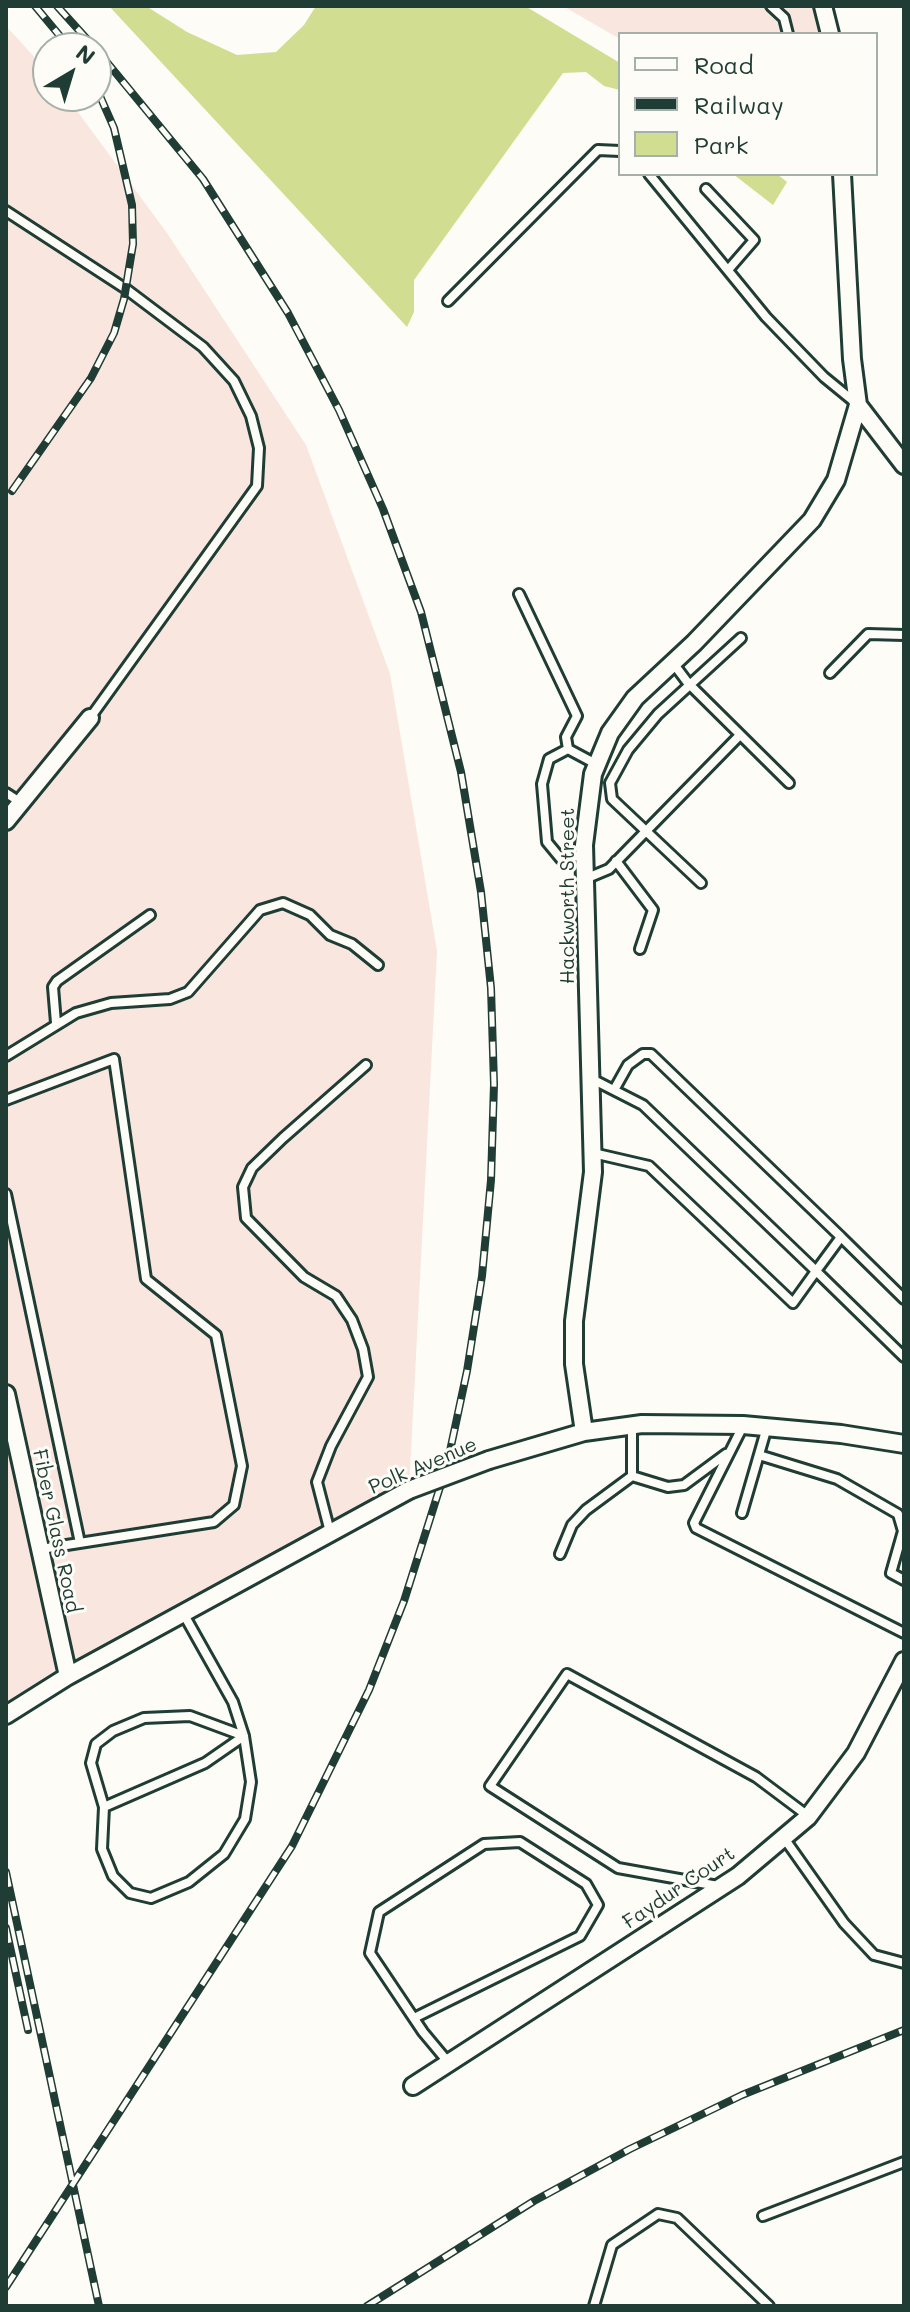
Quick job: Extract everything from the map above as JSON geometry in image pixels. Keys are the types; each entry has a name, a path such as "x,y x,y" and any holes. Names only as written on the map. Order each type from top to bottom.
{"street":[{"path":"823,6 830,32"},
{"path":"842,176 852,359 858,405 904,465"},
{"name":"Hackworth Street","path":"584,1432 574,1364 574,1321 592,1153 585,855 588,795 596,764 622,715 812,520 836,480 858,405"},
{"path":"6,821 13,798 90,718"},
{"name":"Fiber Glass Road","path":"6,1394 68,1676"},
{"name":"Polk Avenue","path":"6,1715 68,1676 409,1490 489,1460 584,1432 632,1426 743,1425 841,1434 904,1444"},
{"name":"Faydur Court","path":"413,2086 721,1886 784,1838 808,1817 856,1753 904,1661"}],"lane":[{"path":"771,6 784,18 788,32"},
{"path":"448,301 598,150 618,151"},
{"path":"651,176 766,317 824,377 858,405"},
{"path":"706,189 754,240 728,270"},
{"path":"6,211 126,289 203,347 234,381 251,416 259,448 257,486 90,718"},
{"path":"519,594 577,716 566,737 568,749"},
{"path":"830,673 868,634 904,635"},
{"path":"701,883 612,799 610,783 628,750 688,683 741,638"},
{"path":"672,663 688,683 789,783"},
{"path":"585,879 616,861 740,735"},
{"path":"568,749 596,764"},
{"path":"568,749 549,759 542,784 547,842 561,859 585,855"},
{"path":"616,861 653,910 640,949"},
{"path":"6,1056 76,1013 111,1003 170,999 188,992 260,910 283,903 310,915 330,935 352,944 378,965"},
{"path":"56,1023 53,987 57,981 150,915"},
{"path":"614,1090 628,1065 643,1054 651,1054 904,1299"},
{"path":"6,1100 114,1059 146,1279 216,1335 242,1466 234,1505 214,1522 40,1549"},
{"path":"330,1532 317,1482 331,1446 368,1377 363,1349 352,1320 336,1296 304,1277 246,1218 243,1187 262,1158 366,1065"},
{"path":"590,1078 643,1105 904,1357"},
{"path":"592,1153 649,1166 793,1303 841,1237"},
{"path":"6,1194 80,1543"},
{"path":"743,1425 694,1523 696,1528 904,1633"},
{"path":"632,1426 632,1476"},
{"path":"742,1513 767,1427"},
{"path":"632,1476 668,1487 684,1485 730,1451"},
{"path":"759,1455 837,1479 898,1514 903,1531 891,1573 904,1580"},
{"path":"560,1554 572,1525 586,1510 632,1476"},
{"path":"183,1613 233,1702 244,1736 251,1782 245,1819 224,1854 189,1882 151,1898 130,1893 113,1876 102,1849 104,1807 91,1763 96,1744 113,1731 144,1718 190,1716 244,1736"},
{"path":"721,1886 618,1868 490,1786 567,1674 756,1777 808,1817"},
{"path":"104,1807 205,1763 244,1736"},
{"path":"784,1838 854,1934 874,1955 904,1963"},
{"path":"414,2018 580,1936 598,1905 586,1884 520,1842 484,1844 379,1912 370,1953 414,2018 449,2063"},
{"path":"763,2216 904,2162"},
{"path":"594,2306 612,2245 658,2214 677,2218 769,2306"}],"shaded area":[{"path":"563,6 823,6 830,32 618,32 618,38"},
{"path":"6,26 32,54 32,112 78,112 167,233 306,445 390,674 437,951 409,1490 6,1715"}],"green space":[{"path":"109,6 146,6 187,32 237,55 276,52 304,25 316,6 525,6 618,62 618,90 604,86 586,72 563,73 414,280 414,312 407,327"},
{"path":"736,176 780,176 787,182 773,205"}],"railway":[{"path":"35,6 57,32"},
{"path":"57,6 81,32"},
{"path":"6,2287 292,1846 369,1690 404,1601 447,1465 467,1371 482,1276 491,1180 494,1084 491,988 481,892 461,772 421,612 383,509 339,410 288,313 203,179 112,68"},
{"path":"12,491 91,378 114,333 124,299 133,244 132,205 114,128 107,112"},
{"path":"6,1872 99,2306"},
{"path":"6,1928 28,2030"},
{"path":"367,2306 534,2201 630,2149 742,2095 904,2030"}]}
